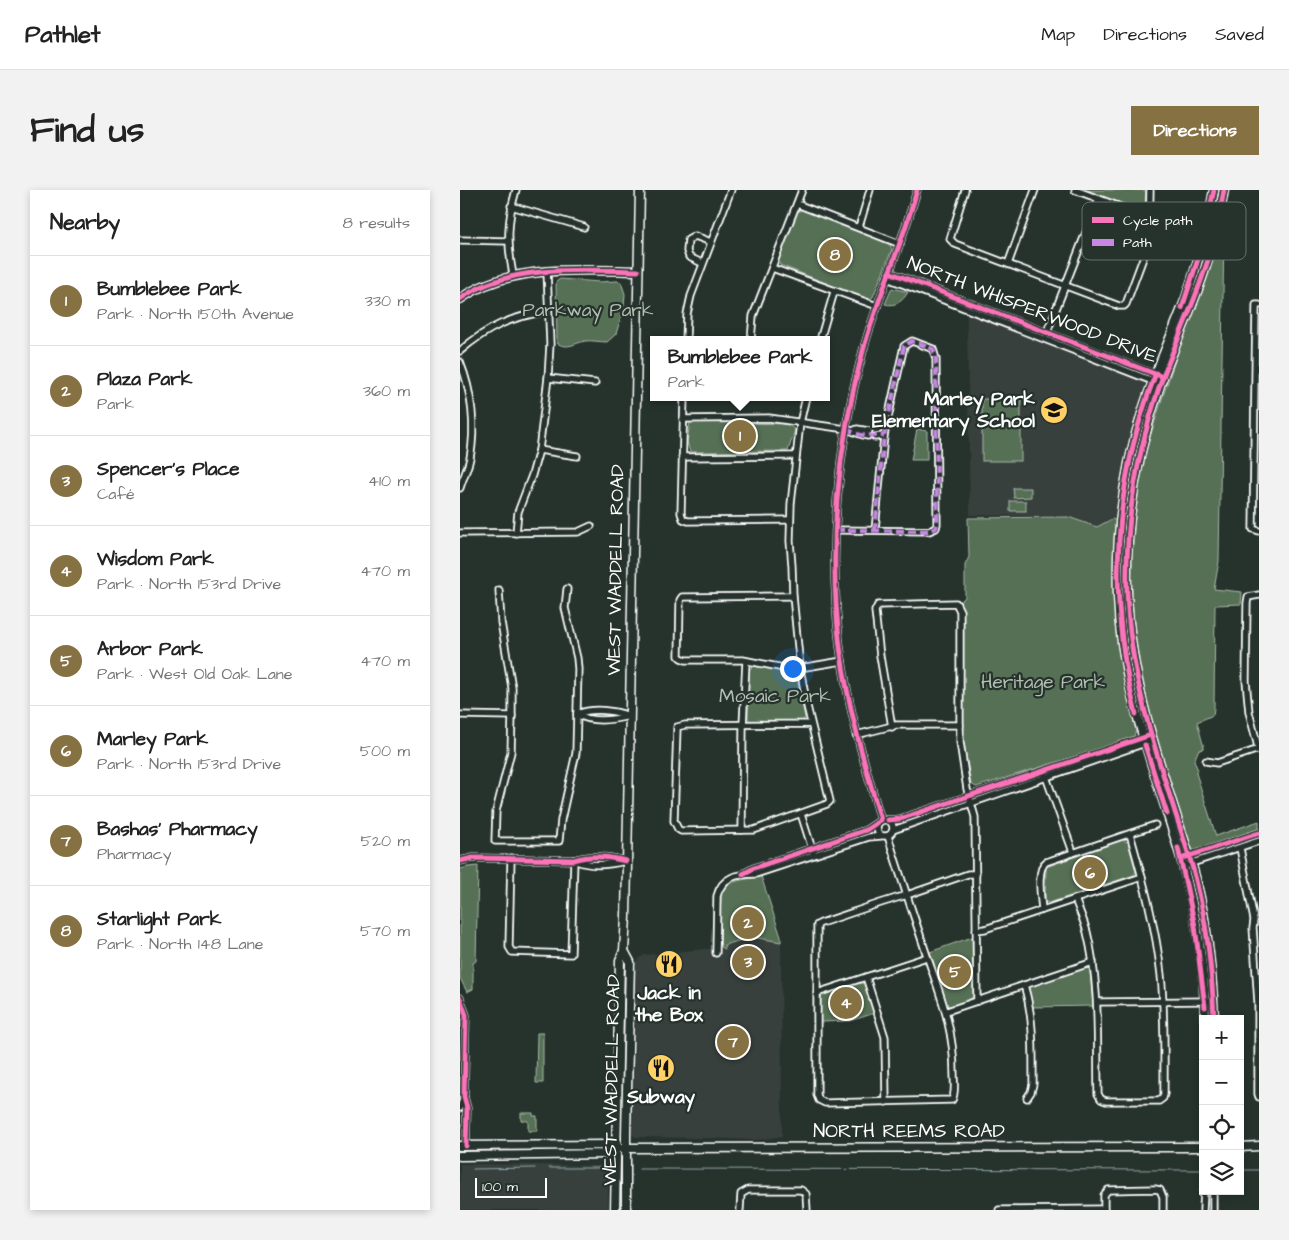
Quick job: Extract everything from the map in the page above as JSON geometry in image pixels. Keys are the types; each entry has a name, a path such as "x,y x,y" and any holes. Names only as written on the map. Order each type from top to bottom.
{"main road":[{"name":"WEST WADDELL ROAD","path":"615,1210 620,960 624,952 640,190"},
{"path":"1198,260 1158,379 1136,472 1127,549 1127,593 1131,641 1147,739 1206,929 1209,1001 1213,1015"},
{"path":"1158,379 1207,260"},
{"path":"460,299 489,283 513,275 547,271 638,272"},
{"name":"WEST WADDELL ROAD","path":"624,952 630,962 626,1210"},
{"path":"620,987 623,996 623,1030 628,1052"},
{"path":"1206,1015 1209,1001"},
{"name":"NORTH REEMS ROAD","path":"463,1146 608,1145 615,1148 1199,1147"},
{"path":"1244,1146 1259,1146"},
{"name":"NORTH REEMS ROAD","path":"460,1156 609,1154 615,1148"}],"street":[{"path":"513,275 508,241 511,206 516,190"},
{"path":"686,336 689,305 702,263 731,190"},
{"path":"751,336 753,316 802,190"},
{"path":"859,227 870,190"},
{"path":"882,821 856,735 842,662 836,584 838,487 862,353 876,306 900,244 917,190"},
{"path":"965,190 950,239 955,244 1119,306 1124,306 1142,260"},
{"path":"1008,264 1035,190"},
{"path":"1074,190 1107,202"},
{"path":"797,204 900,244"},
{"path":"511,206 584,227"},
{"path":"702,263 689,257 687,251 688,240 695,236 711,242"},
{"path":"460,240 508,241"},
{"path":"1047,332 1082,242"},
{"path":"772,268 876,306"},
{"path":"516,532 518,512 539,450 548,378 550,344 547,271"},
{"name":"NORTH WHISPERWOOD DRIVE","path":"888,275 1158,379"},
{"name":"NORTH WHISPERWOOD DRIVE","path":"888,275 1047,332 1158,379"},
{"path":"821,336 834,292"},
{"path":"1256,530 1257,305"},
{"path":"460,351 495,326 524,315 548,312"},
{"path":"836,530 929,531 936,528 936,358 933,349 912,341 904,346 873,434 875,530"},
{"path":"460,362 467,383 472,411 470,459 462,476 460,488"},
{"path":"548,378 595,383"},
{"path":"684,401 681,513 683,519 688,521 790,520"},
{"path":"805,401 800,422 790,520 793,596 800,668 811,724 830,801 827,804 754,830 682,831 678,829 674,821 677,727 685,725 811,724"},
{"path":"683,419 769,418 849,430 856,434 873,434"},
{"path":"539,450 577,456"},
{"path":"682,457 796,456"},
{"path":"460,533 578,532 591,526"},
{"path":"499,590 501,622 512,688 512,716 511,752 496,811 495,840 559,841 561,820 576,754 578,664 565,608 567,589"},
{"path":"793,596 682,597 680,600 679,656 681,658 746,661 784,668 800,668 842,662"},
{"path":"1206,761 1217,763 1259,750 1248,712 1246,681 1247,603 1248,598 1259,596"},
{"path":"892,726 880,656 875,612 878,605 956,603 960,611 961,752 975,818 977,1001"},
{"path":"742,830 746,661"},
{"path":"577,714 585,711 617,711 629,716"},
{"path":"460,716 512,716"},
{"path":"856,735 896,725 960,725"},
{"path":"813,852 866,830 882,821 897,819 1147,739"},
{"path":"716,953 719,890 727,879 744,874 754,868 869,837 884,836 893,830 1046,778 1147,739"},
{"path":"1044,771 1073,852"},
{"path":"800,814 813,852"},
{"path":"882,821 893,825 893,830"},
{"path":"882,821 876,830 884,836 907,895 946,1011 952,1034 955,1094 952,1100 825,1103 819,1100 817,1095 817,925 907,895 968,874 976,874"},
{"path":"1042,910 1040,871 1042,865 1073,852 1155,825"},
{"path":"1186,861 1259,833"},
{"path":"1075,899 1086,932 1093,962 1097,1002 1098,1094 1101,1100 1106,1101 1159,1101 1163,1098 1164,1094 1163,1002 1157,944 1150,908 1130,834"},
{"path":"1186,861 1240,848 1259,841"},
{"path":"1240,848 1252,914 1257,920 1254,928 1258,1003 1259,1097"},
{"path":"460,861 473,858 512,858 574,860 582,863 612,864 626,861"},
{"path":"512,858 509,947 512,952 572,954 574,860"},
{"path":"976,930 985,929 1142,877"},
{"path":"818,993 927,957"},
{"path":"946,1011 1093,962"},
{"path":"866,977 885,1037 886,1102"},
{"path":"1024,985 1031,1011 1033,1032 1033,1084 1027,1098"},
{"path":"460,998 466,1015 462,1070 464,1097 467,1108 463,1146"},
{"path":"1097,1002 1209,1001"},
{"path":"460,1108 464,1097"},
{"path":"999,1210 1104,1210 1104,1195 1108,1190 1155,1189 1160,1190 1163,1210"},
{"path":"740,1210 741,1194 748,1190 801,1190 806,1194 807,1210"},
{"path":"1203,1210 1204,1195"},
{"path":"1212,1210 1213,1195"}],"shaded area":[{"name":"Marley Park Elementary School","path":"968,311 1132,376 1145,383 1145,392 1133,429 1124,468 1117,521 1107,521 1097,527 1068,517 970,515"},
{"path":"752,937 781,942 782,1136 756,1140 633,1136 630,1132 633,1107 632,1069 635,1051 633,1004 636,963 639,958 645,955 725,949 724,945"},
{"path":"460,1164 602,1166 608,1172 608,1210 460,1210"}],"green space":[{"path":"1083,190 1146,190 1145,202 1117,202"},
{"path":"802,210 889,243 892,249 873,297 869,300 780,265 778,260 797,212"},
{"name":"Heritage Park","path":"1212,260 1224,260 1219,561 1214,589 1242,592 1241,604 1215,605 1214,708 1213,715 1197,722 1204,748 1198,751 1194,761 1216,836 1259,821 1259,830 1195,851 1191,848 1161,756 1142,687 1135,639 1131,590 1132,541 1141,468 1180,347"},
{"name":"Parkway Park","path":"560,279 621,282 625,294 624,307 616,334 607,342 585,341 568,346 557,343 556,282"},
{"path":"892,288 908,292 898,302 892,305 885,304"},
{"path":"982,399 1021,399 1021,461 982,461"},
{"path":"690,422 788,424 795,430 788,451 690,452 687,442"},
{"path":"917,429 927,431 927,460 911,460"},
{"path":"1013,488 1031,488 1031,497 1014,498"},
{"path":"1010,501 1026,501 1026,511 1010,511"},
{"name":"Heritage Park","path":"1068,517 1097,527 1112,519 1117,521 1114,548 1116,627 1124,679 1136,730 1134,736 1096,750 976,787 971,784 963,737 962,611 959,603 965,597 965,565 969,557 968,518"},
{"name":"Mosaic Park","path":"753,666 794,672 797,676 805,718 802,721 751,722 748,718 749,670"},
{"path":"1122,840 1128,842 1136,871 1134,875 1049,903 1045,902 1046,867"},
{"path":"478,866 476,961 473,963 473,989 467,992 460,978 460,869"},
{"path":"761,876 781,942 752,937 724,945 725,949 719,946 721,893 733,882"},
{"path":"972,937 973,996 970,1000 950,1006 947,1004 930,952"},
{"path":"1086,967 1090,970 1093,1006 1033,1007 1028,990 1030,986"},
{"path":"860,982 864,984 875,1013 850,1021 820,1022 821,997 823,994"},
{"path":"537,1033 543,1033 543,1083 536,1083"},
{"path":"521,1113 533,1113 533,1116 537,1116 537,1131 528,1131 528,1121 521,1120"}],"waterway":[{"path":"473,1169 535,1168"},
{"path":"549,1168 607,1168"},
{"path":"639,1169 1199,1170"},
{"path":"1244,1170 1259,1170"}],"marked path":[{"path":"836,530 929,531 936,528 936,359 933,349 912,341 904,346 884,436 875,530"},
{"path":"846,429 861,435 884,436"}],"cycle path":[{"path":"881,820 852,713 843,669 836,610 835,535 837,498 847,424 863,351 917,190"},
{"path":"1211,202 1214,190"},
{"path":"1222,202 1224,190"},
{"path":"1182,308 1198,260"},
{"path":"1208,260 1160,385 1145,436 1130,513 1127,592 1129,627 1141,696 1201,900 1210,960 1214,1015"},
{"path":"460,299 479,288 522,274 569,270 638,271"},
{"path":"889,272 1163,377"},
{"path":"1136,714 1121,628 1118,585 1119,542 1123,499 1131,456 1142,414 1156,373"},
{"path":"888,820 900,819 1151,735"},
{"path":"1145,745 1167,814"},
{"path":"743,874 754,868 866,830 878,822"},
{"path":"1183,858 1259,833"},
{"path":"1178,848 1195,926 1205,1007"},
{"path":"460,861 473,858 574,860 593,857 607,857 626,861"},
{"path":"460,998 466,1015 464,1097 467,1108 466,1146"}],"place":[{"name":"Starlight Park","path":"835,255"},
{"name":"Marley Park Elementary School","path":"1054,410"},
{"name":"Bumblebee Park","path":"740,436"},
{"name":"Marley Park","path":"1090,873"},
{"name":"Plaza Park","path":"748,923"},
{"name":"Spencer's Place","path":"748,962"},
{"name":"Jack in the Box","path":"669,964"},
{"name":"Arbor Park","path":"955,972"},
{"name":"Wisdom Park","path":"846,1003"},
{"name":"Bashas' Pharmacy","path":"733,1042"},
{"name":"Subway","path":"661,1068"}]}
